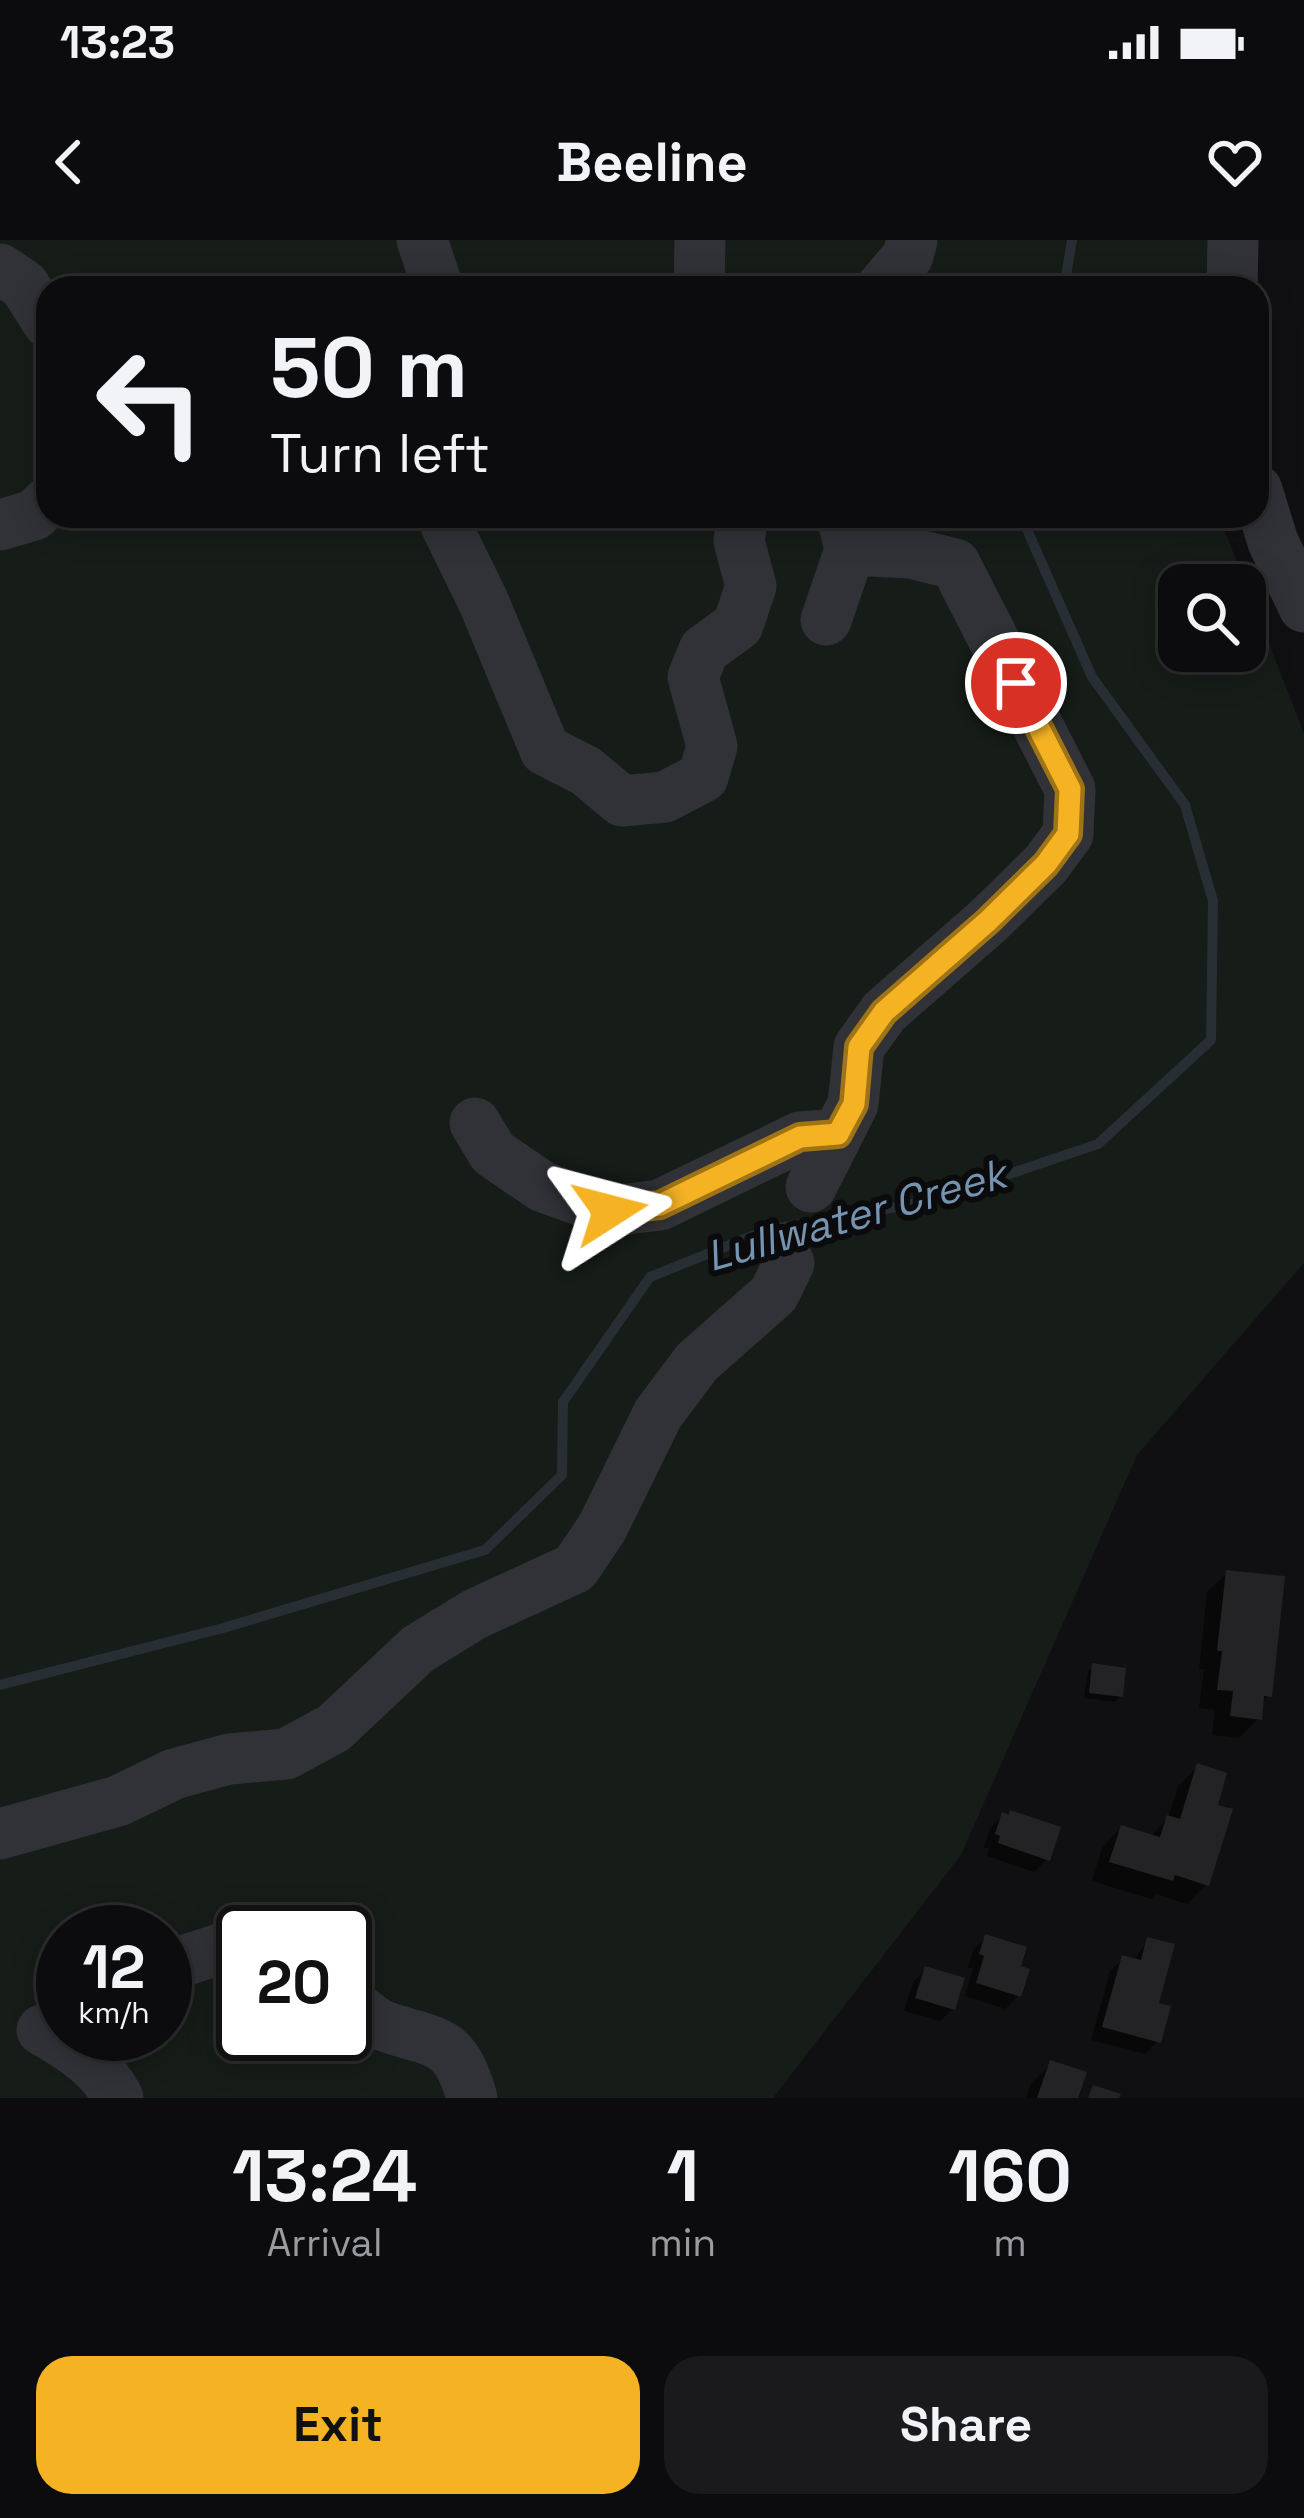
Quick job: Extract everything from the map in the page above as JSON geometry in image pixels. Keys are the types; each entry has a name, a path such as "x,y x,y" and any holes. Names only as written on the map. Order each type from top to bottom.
{"street":[{"path":"422,240 434,276"},
{"path":"699,276 700,240"},
{"path":"891,276 908,256 912,240"},
{"path":"1232,276 1233,240"},
{"path":"0,269 24,285 36,304"},
{"path":"0,525 36,513"},
{"path":"448,528 545,750 586,771 622,801 664,797 704,777 712,746 693,677 704,650 738,625 751,586 741,528"},
{"path":"1269,528 1304,607"},
{"path":"812,1187 854,1104 859,1047 884,1012 1046,864 1068,834 1070,789 955,564 846,533 826,620"},
{"path":"475,1123 493,1154 543,1187 610,1211 660,1205 800,1137 838,1134"},
{"path":"0,1834 118,1801 174,1774 229,1759 286,1754 334,1728 418,1648 476,1614 575,1568 602,1528 658,1414 697,1362 773,1294 789,1263"},
{"path":"372,2020 437,2039 466,2074 472,2098"},
{"path":"35,2028 75,2048 118,2098"}],"shaded area":[{"path":"0,240 1221,240 1217,276 36,276 36,528 1224,528 1238,564 1158,564 1158,672 1266,672 1266,636 1304,733 1304,1263 1137,1455 961,1855 773,2098 0,2098"}],"building":[{"path":"1226,1570 1285,1576 1272,1697 1264,1696 1262,1720 1230,1716 1233,1691 1217,1690"},
{"path":"1092,1663 1126,1668 1123,1697 1089,1693"},
{"path":"1197,1763 1227,1773 1218,1805 1233,1809 1209,1886 1109,1862 1121,1825 1160,1837 1167,1815 1180,1819"},
{"path":"1010,1810 1061,1827 1050,1861 998,1843 1000,1836 995,1834 1002,1812 1009,1815"},
{"path":"985,1934 1027,1947 1021,1966 1030,1969 1021,1997 976,1983"},
{"path":"1147,1937 1175,1944 1159,2003 1171,2006 1161,2043 1102,2027 1122,1955 1141,1960"},
{"path":"925,1966 965,1978 955,2010 915,1998"},
{"path":"1050,2060 1087,2072 1078,2098 1037,2098"},
{"path":"1093,2085 1121,2094 1119,2098 1088,2098"}],"waterway":[{"name":"Lullwater Creek","path":"1066,276 1072,240"},
{"name":"Lullwater Creek","path":"0,1685 223,1628 485,1550 562,1475 563,1402 650,1277 767,1230 929,1201 1098,1144 1211,1040 1213,901 1185,805 1092,677 1026,528"}],"route":[{"path":"610,1211 660,1205 800,1137 838,1134 854,1104 859,1047 884,1012 1046,864 1068,834 1070,789 1016,683"}]}
